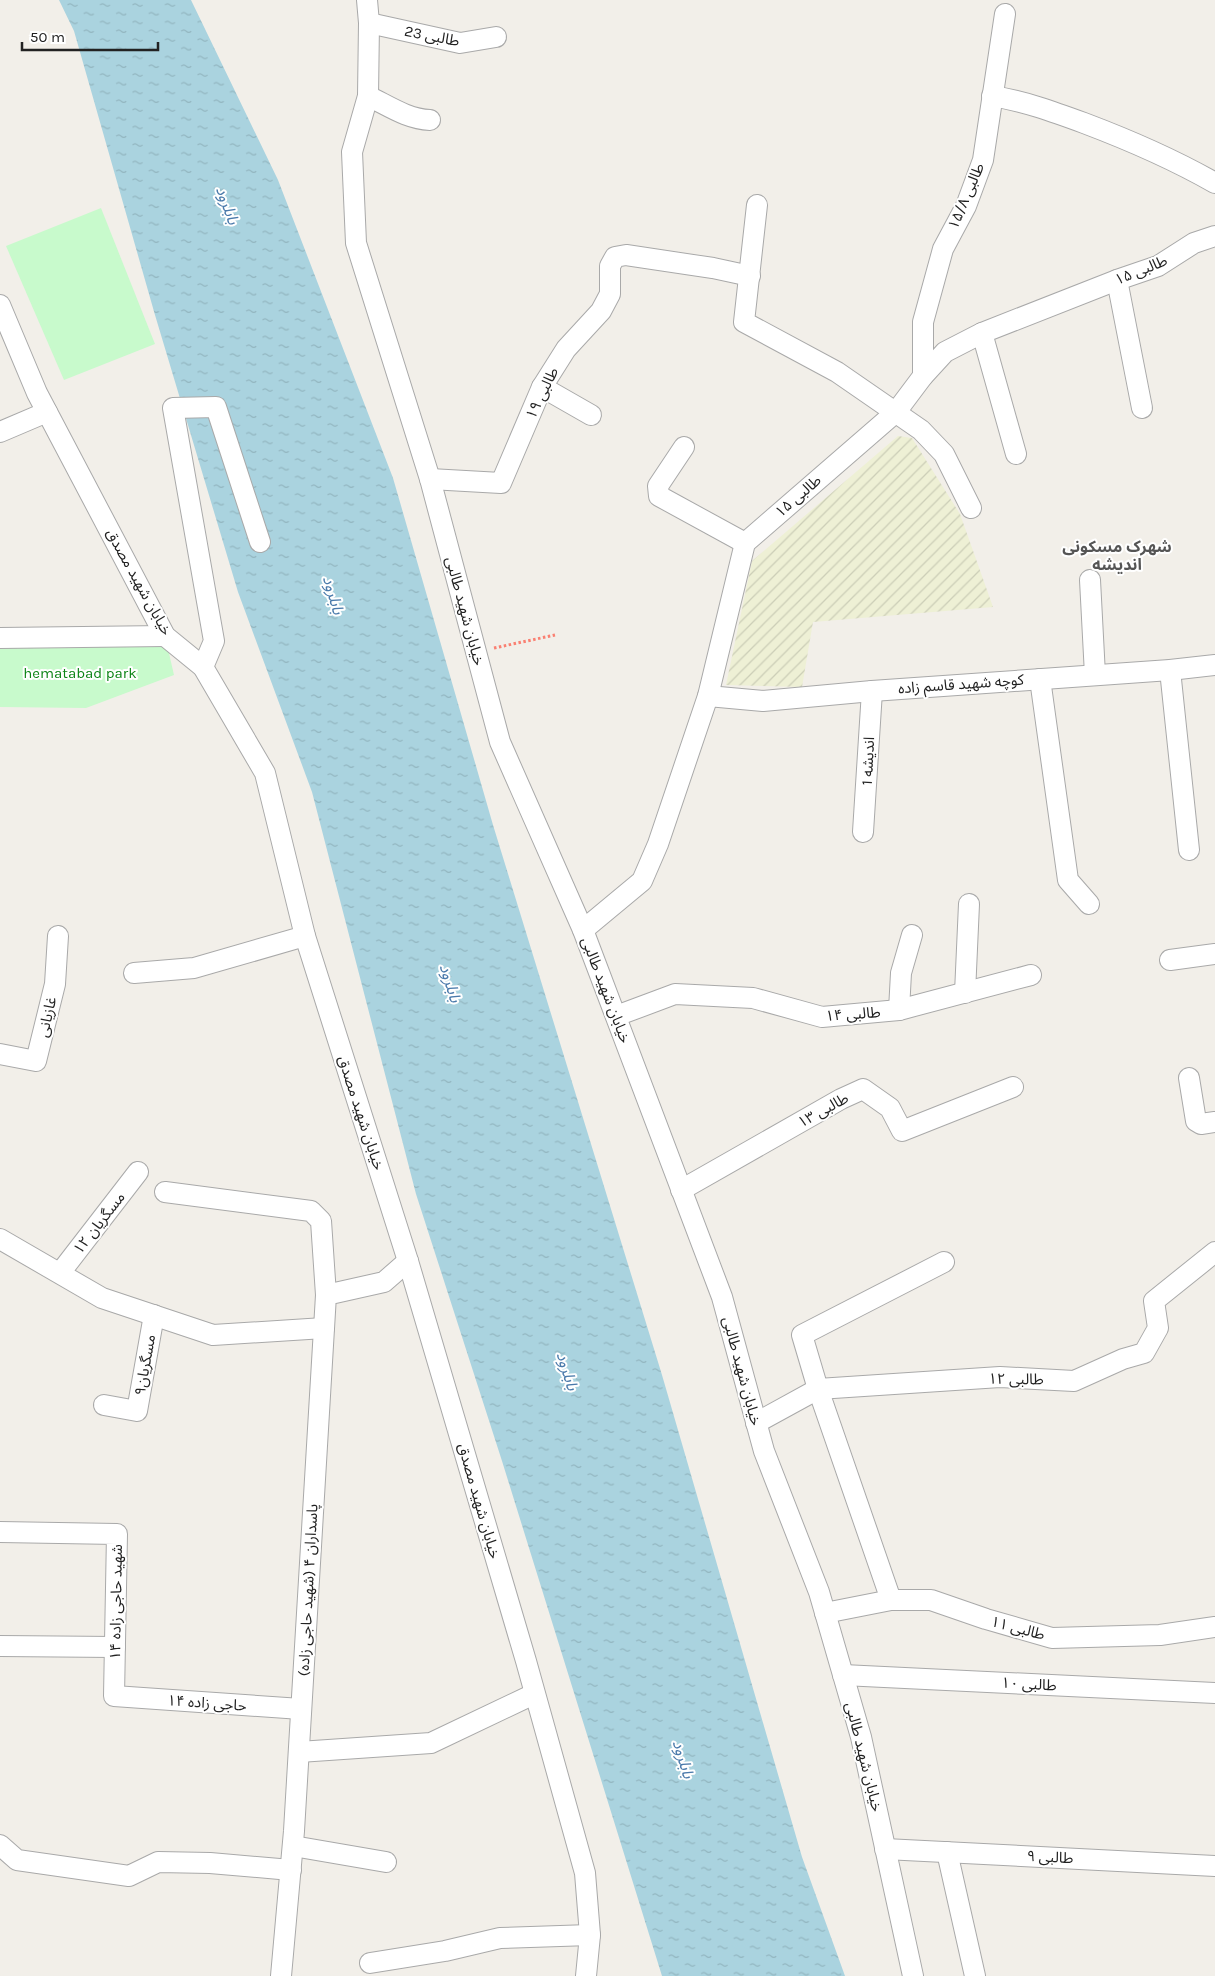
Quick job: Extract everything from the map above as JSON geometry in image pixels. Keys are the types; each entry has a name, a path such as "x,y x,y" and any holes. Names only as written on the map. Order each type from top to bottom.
{"street":[{"name":"خیابان شهید طالبی","path":"367,0 370,22 368,96 352,152 356,243 430,479 500,742 583,930 722,1297 764,1451 819,1592 861,1737 913,1976"},
{"name":"طالبی ۱۵/۸","path":"923,376 923,322 943,249 966,206 983,160 1005,14"},
{"name":"طالبی 23","path":"370,22 460,43 496,37"},
{"path":"368,96 408,116 430,120"},
{"path":"992,96 1015,100 1048,110 1133,141 1184,165 1215,183"},
{"path":"758,205 744,322 837,372 921,430 944,454 971,508"},
{"name":"طالبی ۱۵","path":"745,543 896,412 923,376 945,352 982,333 1117,280 1158,266 1194,244 1215,236"},
{"name":"طالبی ۱۹","path":"430,479 501,483 542,387 566,348 601,311 610,294 610,266 615,257 626,256 707,267 750,276"},
{"path":"1117,280 1142,408"},
{"name":"خیابان شهید مصدق","path":"0,305 47,412 166,636 203,667 265,773 305,936 408,1261 585,1874 590,1934 586,1976"},
{"path":"982,333 1016,454"},
{"path":"542,387 591,416"},
{"path":"203,667 214,641 174,408 216,407 260,542"},
{"path":"0,432 47,412"},
{"path":"583,930 642,881 658,844 708,696 745,543 660,496 658,486 684,448"},
{"path":"1090,580 1095,675"},
{"path":"0,638 166,636"},
{"name":"کوچه شهید قاسم زاده","path":"708,696 763,702 872,691 1170,670 1215,665"},
{"path":"1170,670 1189,850"},
{"path":"1040,679 1068,880 1089,904"},
{"name":"اندیشه 1","path":"864,832 872,691"},
{"path":"965,993 969,904"},
{"name":"غازیانی","path":"0,1054 36,1061 55,984 58,936"},
{"path":"134,973 194,968 305,936"},
{"path":"899,1010 901,973 912,936"},
{"path":"1170,960 1215,954"},
{"name":"طالبی ۱۴","path":"616,1016 675,994 754,998 822,1017 899,1010 1031,975"},
{"path":"1190,1078 1196,1120 1201,1124 1215,1122"},
{"name":"طالبی ۱۳","path":"681,1190 863,1089 890,1108 902,1131 1013,1087"},
{"name":"مسگریان ۱۲","path":"60,1273 138,1172"},
{"name":"پاسداران ۴ (شهید حاجی زاده)","path":"165,1192 311,1211 321,1221 326,1295 293,1846 281,1976"},
{"path":"0,1239 102,1298 213,1335 324,1328"},
{"name":"طالبی ۱۲","path":"756,1423 818,1390 1000,1377 1074,1381 1123,1359 1144,1353 1158,1328 1154,1301 1215,1252"},
{"path":"326,1295 384,1282 408,1261"},
{"path":"891,1600 818,1390 802,1335 944,1262"},
{"name":"مسگریان۹","path":"104,1405 138,1412 154,1315"},
{"name":"شهید حاجی زاده ۱۴","path":"0,1532 117,1534 114,1696"},
{"name":"طالبی ۱۱","path":"825,1613 891,1600 931,1600 986,1619 1052,1638 1160,1635 1215,1627"},
{"path":"0,1646 115,1647"},
{"name":"طالبی ۱۰","path":"843,1675 1215,1693"},
{"path":"299,1752 431,1743 534,1694"},
{"name":"حاجی زاده ۱۴","path":"114,1696 301,1709"},
{"path":"0,1845 17,1860 128,1876 158,1862 210,1863 291,1870"},
{"path":"293,1846 386,1862"},
{"name":"طالبی ۹","path":"885,1848 1215,1866"},
{"path":"948,1852 975,1976"},
{"path":"370,1963 445,1951 500,1938 590,1934"}],"path":[{"path":"476,652 555,635"}],"green space":[{"path":"101,208 155,344 64,380 6,246"},
{"path":"898,436 912,438 960,514 993,607 813,622 802,687 726,685 752,561"},
{"name":"hematabad park","path":"165,636 174,675 86,708 0,707 0,642"}],"water":[{"name":"بابلرود","path":"59,0 191,0 278,180 393,478 493,825 662,1375 802,1857 845,1976 662,1976 502,1461 416,1194 312,792 238,592 155,315 74,31"}],"district":[{"name":"شهرک مسکونی اندیشه","path":"1117,555"}]}
